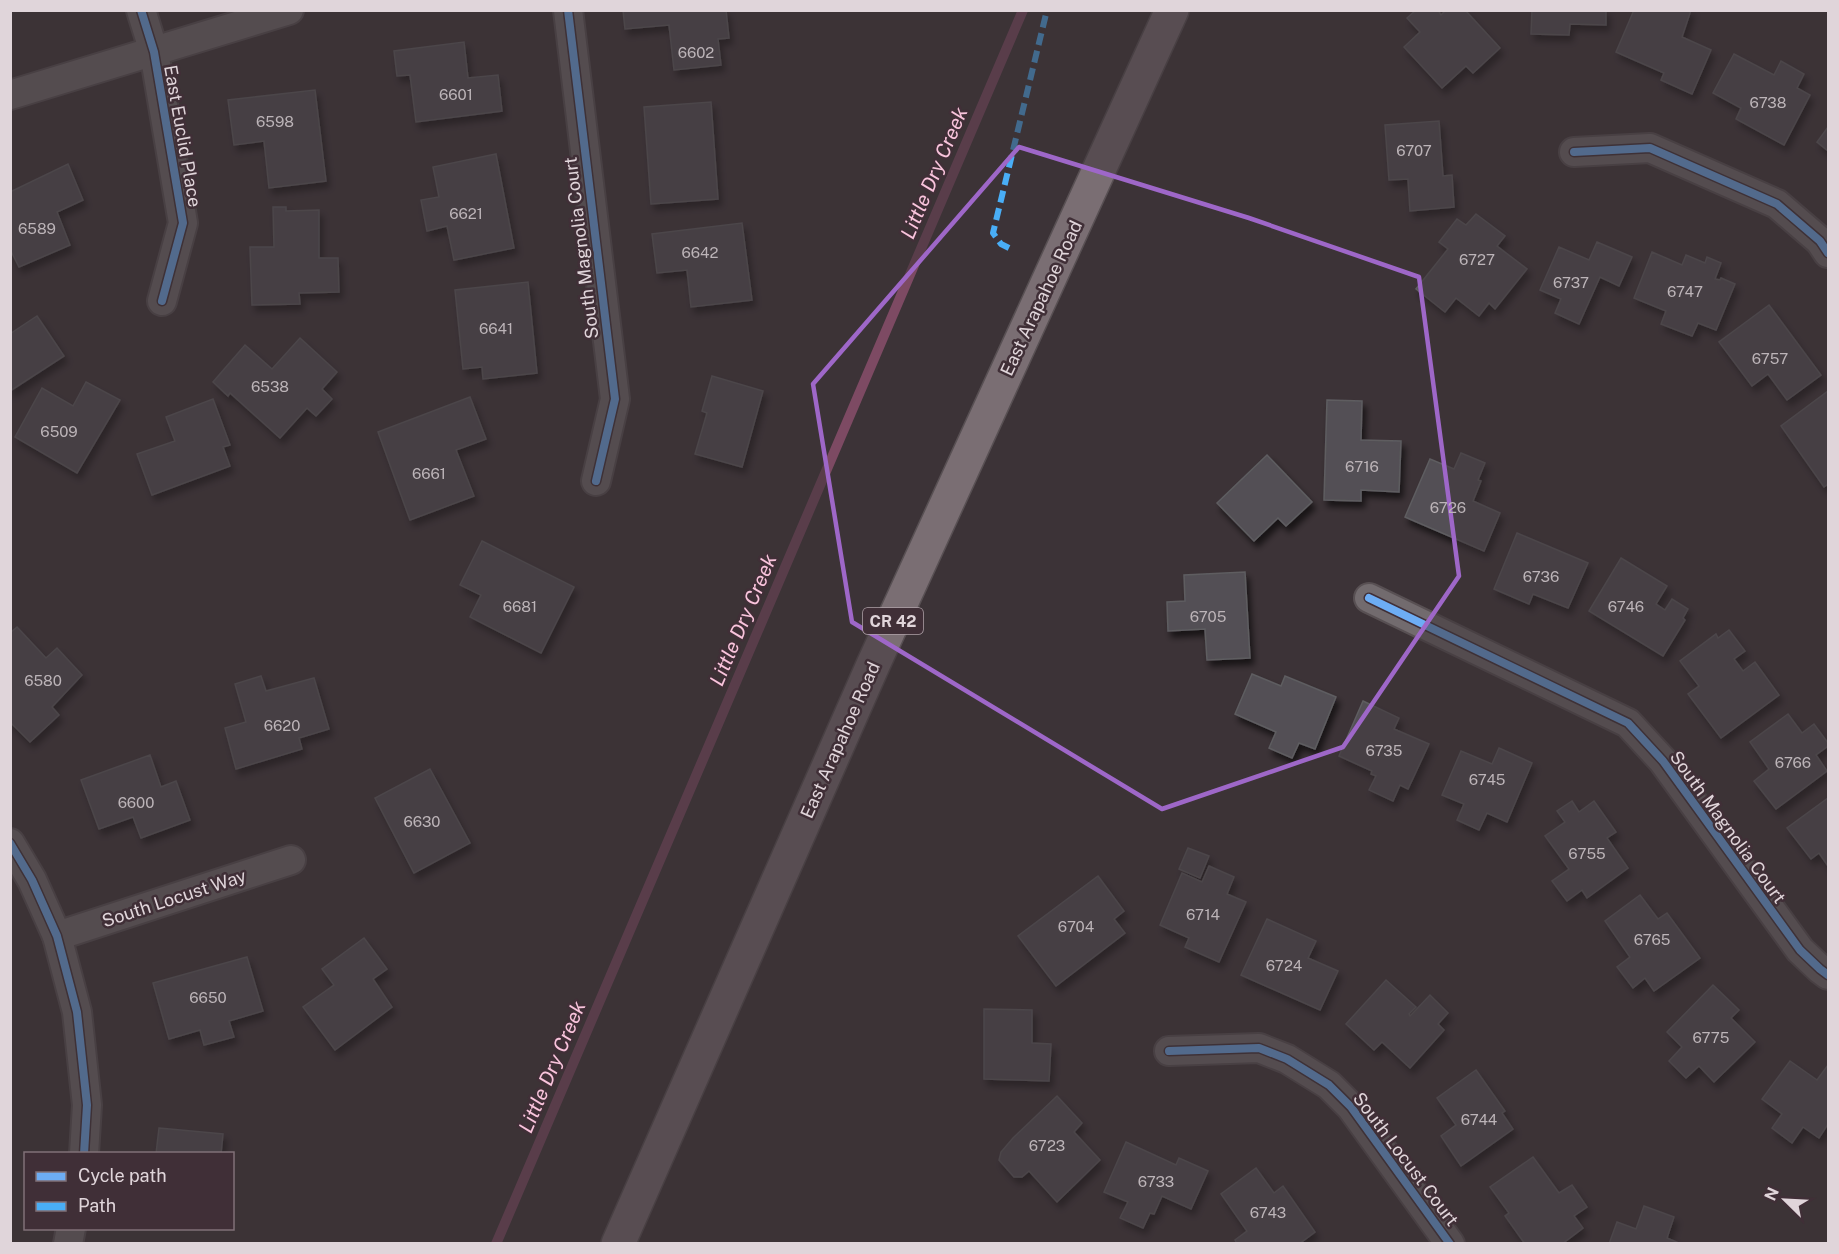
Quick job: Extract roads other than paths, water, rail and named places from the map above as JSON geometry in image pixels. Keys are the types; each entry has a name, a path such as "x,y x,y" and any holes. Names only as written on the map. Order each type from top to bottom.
{"main road":[{"name":"East Arapahoe Road","path":"618,1244 878,654 1172,10"}],"street":[{"name":"East Euclid Place","path":"141,10 154,52 183,223 162,301"},
{"path":"10,95 289,10"},
{"name":"South Magnolia Court","path":"568,10 615,399 596,481"},
{"path":"1574,152 1650,148 1777,204 1820,241 1828,253"},
{"name":"South Magnolia Court","path":"1369,598 1628,723 1663,762 1800,950 1828,975"},
{"path":"10,843 32,880 57,936 78,1011 87,1105 84,1152"},
{"name":"South Locust Way","path":"57,936 291,860"},
{"name":"South Locust Court","path":"1169,1051 1259,1048 1287,1059 1329,1085 1350,1107 1450,1244"}],"waterway":[{"name":"Little Dry Creek","path":"496,1244 1023,10"}]}
